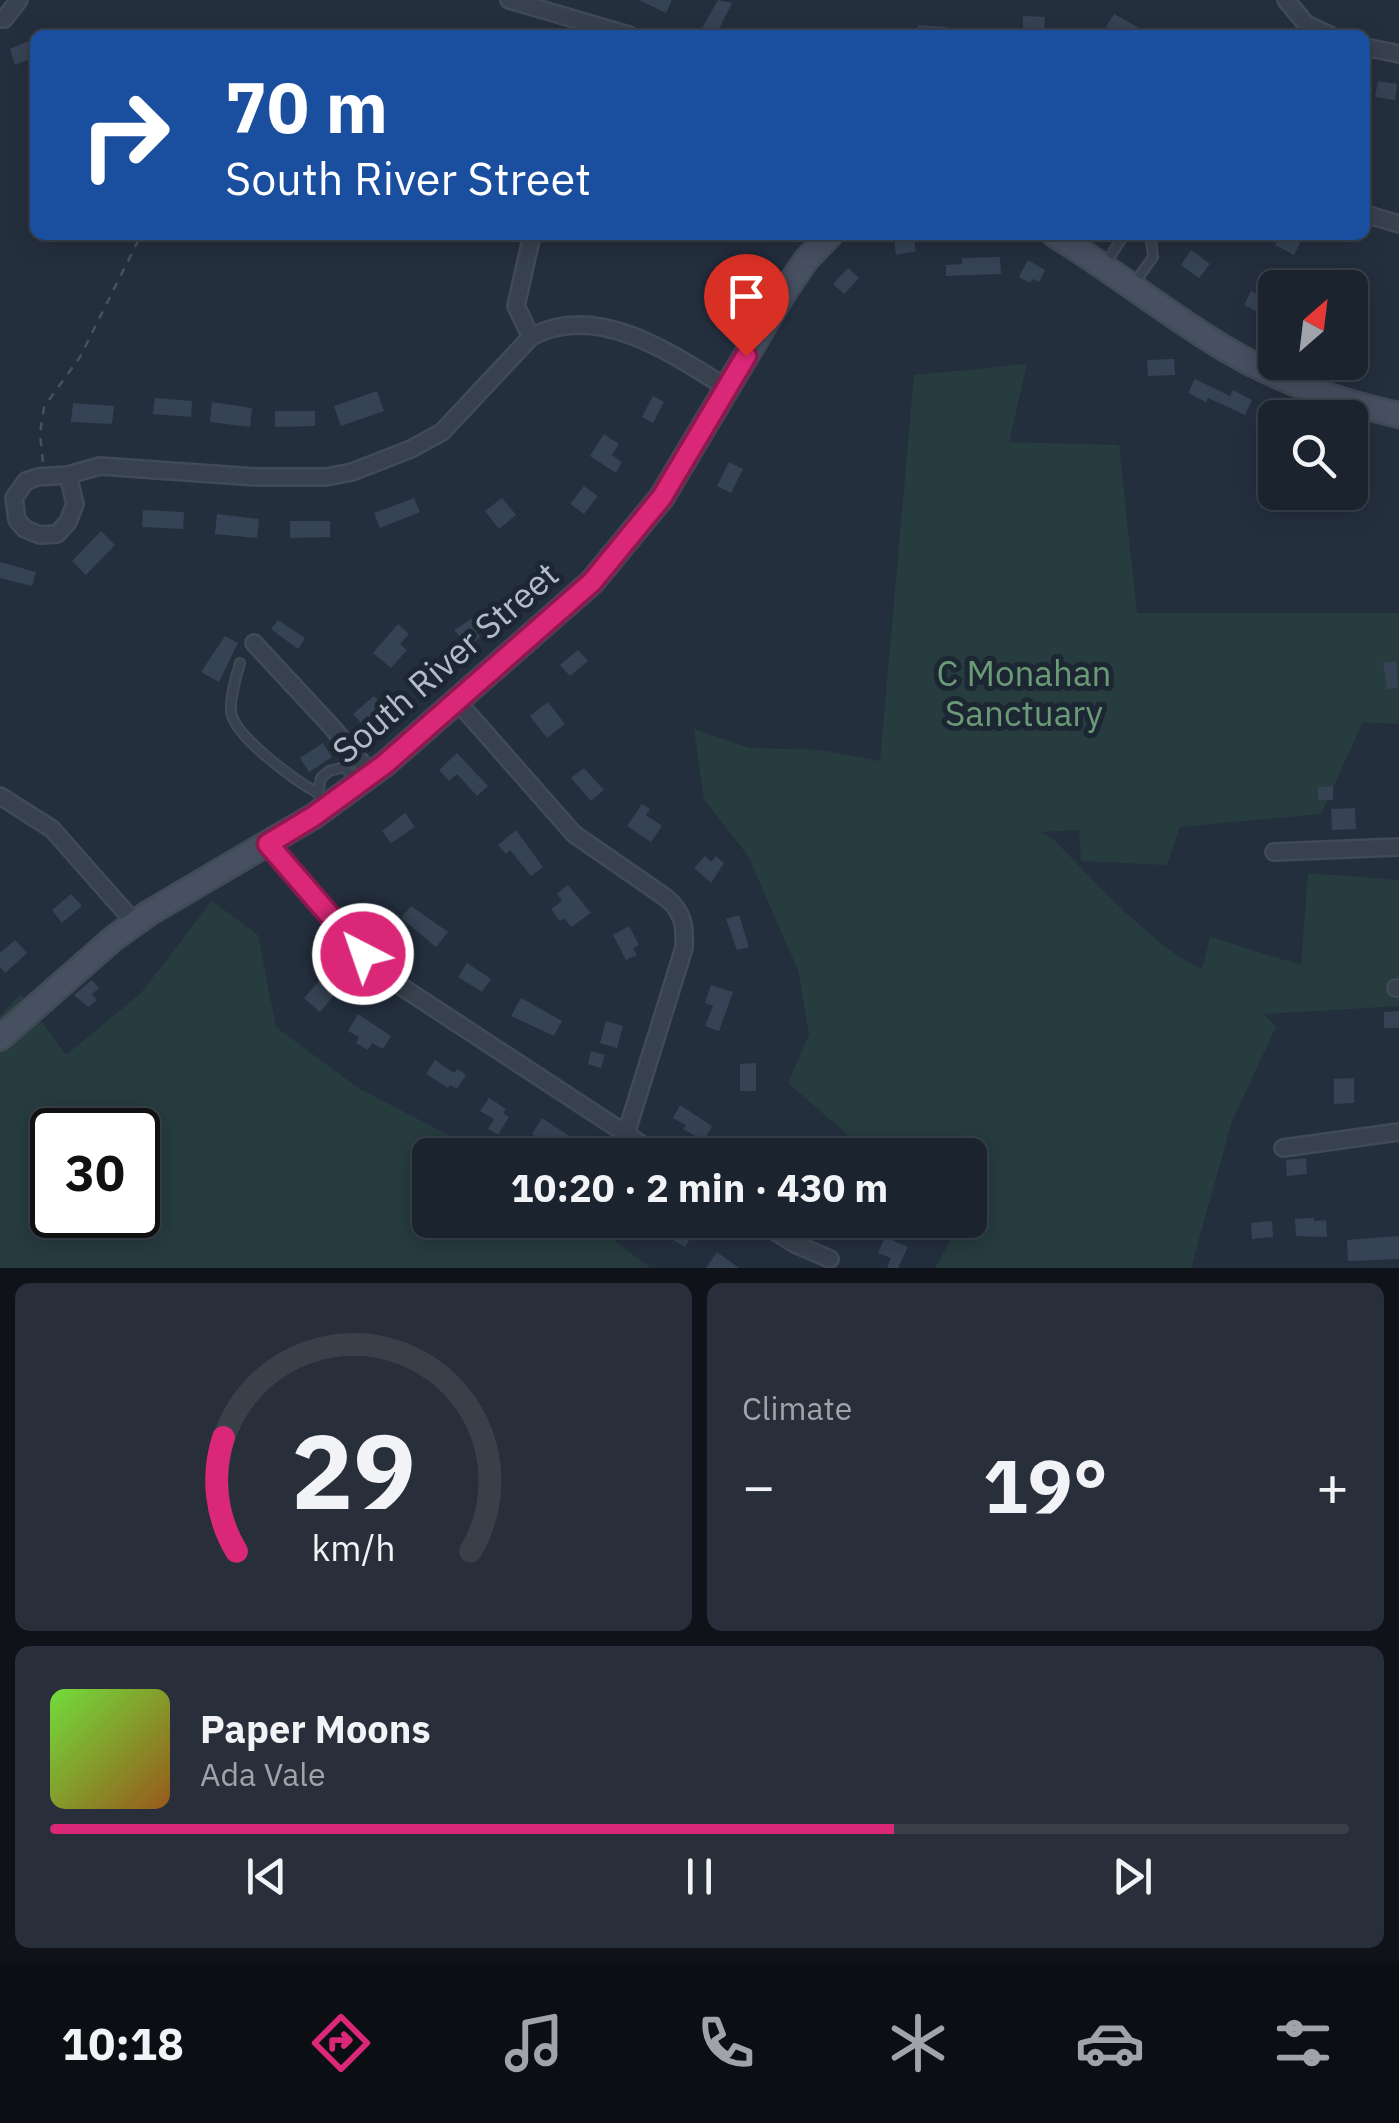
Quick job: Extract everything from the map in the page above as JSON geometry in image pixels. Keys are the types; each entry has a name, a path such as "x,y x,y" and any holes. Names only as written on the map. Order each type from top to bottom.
{"street":[{"path":"0,19 19,0"},
{"path":"508,0 612,30"},
{"path":"1286,0 1306,24 1319,30"},
{"path":"1370,48 1399,54"},
{"path":"1370,215 1399,224"},
{"path":"531,240 516,306 532,337"},
{"name":"South River Street","path":"0,1038 135,923 184,890 268,844 321,801 366,779 564,608 614,558 662,497 782,294 825,240"},
{"path":"1063,240 1206,337 1255,365 1323,393 1399,415"},
{"path":"68,474 75,504 68,522 57,534 40,535 26,529 17,520 13,502 26,480 100,466 257,476 326,477 352,472 442,432 532,337 546,328 574,326 630,335 662,348 728,388"},
{"path":"254,643 366,779"},
{"path":"458,701 574,834 665,897 682,916 684,948 626,1134"},
{"path":"0,796 52,828 135,923"},
{"path":"268,844 348,940 382,972 448,1020 632,1138"},
{"path":"1274,852 1399,847"},
{"path":"1283,1148 1399,1132"},
{"path":"785,1238 830,1259"}],"lane":[{"path":"1104,266 1121,240"},
{"path":"1133,285 1153,257 1151,240"},
{"path":"240,663 231,709 233,718 242,732 321,801"}],"path":[{"path":"44,476 40,434 44,406 80,358 139,240"}],"green space":[{"name":"C Monahan Sanctuary","path":"1027,364 1009,442 1119,445 1137,613 1399,613 1399,724 1363,722 1321,814 1180,827 1167,865 1081,861 1079,830 1041,832 1054,840 1144,929 1202,969 1210,937 1301,965 1308,873 1399,880 1399,1006 1264,1014 1276,1027 1232,1121 1191,1268 935,1268 952,1238 987,1238 987,1138 851,1138 788,1083 809,1034 798,970 748,856 704,799 694,729 750,748 821,750 880,761 914,375"},
{"path":"212,901 258,935 276,1027 358,1088 454,1138 412,1138 412,1238 611,1238 651,1268 0,1268 0,1016 21,994 66,1055 141,993"}],"building":[{"path":"639,0 672,0 666,13"},
{"path":"718,0 732,3 718,30 702,28"},
{"path":"1114,14 1143,30 1111,30 1106,27"},
{"path":"1023,16 1045,17 1044,30 1023,30"},
{"path":"918,25 947,27 947,30 918,30"},
{"path":"30,40 30,59 15,65 10,49"},
{"path":"1378,81 1397,84 1395,100 1375,97"},
{"path":"894,240 914,240 916,251 896,255"},
{"path":"1278,240 1301,241 1294,255 1275,245"},
{"path":"1191,250 1210,264 1199,278 1181,265"},
{"path":"1000,257 1001,274 946,276 946,265 962,264 962,258"},
{"path":"1028,260 1045,270 1039,282 1033,279 1030,283 1019,277"},
{"path":"848,268 859,278 844,294 833,284"},
{"path":"1251,291 1258,294 1258,312 1244,305"},
{"path":"1174,359 1175,375 1148,376 1147,360"},
{"path":"1195,379 1230,396 1233,390 1252,400 1245,415 1188,393"},
{"path":"377,391 384,411 341,426 334,406"},
{"path":"653,396 664,402 653,423 642,417"},
{"path":"155,398 192,401 191,417 153,414"},
{"path":"212,402 252,408 250,427 210,422"},
{"path":"73,403 114,406 112,424 71,422"},
{"path":"275,411 315,411 315,426 275,427"},
{"path":"604,434 619,444 612,455 622,462 616,473 590,456"},
{"path":"729,462 743,469 731,493 717,486"},
{"path":"584,486 598,496 584,514 570,504"},
{"path":"414,498 420,512 380,528 374,513"},
{"path":"502,498 516,515 499,529 485,511"},
{"path":"143,510 184,512 183,529 142,527"},
{"path":"217,514 259,519 257,538 215,534"},
{"path":"290,521 330,521 330,537 290,538"},
{"path":"101,531 115,545 86,575 72,561"},
{"path":"0,562 36,572 32,586 0,578"},
{"path":"476,616 484,625 476,632 480,637 469,647 454,630"},
{"path":"278,620 305,638 298,649 271,629"},
{"path":"398,624 409,634 400,644 407,650 391,668 373,653"},
{"path":"225,636 238,643 219,682 201,672"},
{"path":"578,650 588,661 570,676 560,665"},
{"path":"1396,661 1398,688 1387,689 1383,663"},
{"path":"374,696 385,707 361,723 353,714"},
{"path":"548,702 565,724 547,738 530,716"},
{"path":"323,743 332,757 309,772 300,758"},
{"path":"457,753 488,786 477,796 457,774 449,781 439,770"},
{"path":"584,768 604,790 591,801 571,778"},
{"path":"1333,786 1333,800 1318,800 1318,787"},
{"path":"642,804 650,809 646,815 662,826 651,842 627,826"},
{"path":"1355,808 1356,829 1332,830 1331,809"},
{"path":"405,813 415,827 391,843 382,831"},
{"path":"516,830 543,867 531,876 510,850 506,854 498,845"},
{"path":"705,856 711,862 716,856 724,863 711,883 694,868"},
{"path":"568,885 591,913 571,927 551,909 562,901 557,894"},
{"path":"71,894 82,906 62,923 52,910"},
{"path":"411,906 448,932 436,947 401,918"},
{"path":"739,915 749,947 737,950 726,919"},
{"path":"629,926 639,945 633,948 637,955 626,960 613,935"},
{"path":"15,940 27,953 5,973 0,967 0,953"},
{"path":"467,963 491,979 482,992 458,977"},
{"path":"92,980 99,988 92,994 97,1000 88,1007 74,995"},
{"path":"320,980 336,993 320,1012 304,998"},
{"path":"711,985 733,992 719,1031 705,1026 713,1006 705,1003"},
{"path":"521,998 562,1021 554,1036 511,1016"},
{"path":"1399,1011 1399,1028 1384,1028 1384,1012"},
{"path":"358,1014 391,1036 383,1049 372,1043 368,1050 356,1043 359,1037 348,1031"},
{"path":"606,1021 623,1026 617,1048 600,1043"},
{"path":"591,1051 605,1055 601,1068 588,1064"},
{"path":"435,1060 454,1073 457,1069 466,1075 457,1089 450,1085 448,1088 426,1074"},
{"path":"756,1063 756,1091 740,1091 740,1064"},
{"path":"1354,1078 1354,1103 1334,1104 1334,1079"},
{"path":"489,1098 506,1109 503,1113 509,1117 498,1135 488,1129 494,1119 480,1111"},
{"path":"680,1105 712,1126 706,1138 699,1138 673,1118"},
{"path":"542,1118 572,1138 540,1138 532,1134"},
{"path":"1306,1158 1307,1174 1287,1176 1286,1160"},
{"path":"1295,1219 1326,1220 1327,1237 1296,1236"},
{"path":"1272,1221 1273,1237 1252,1239 1251,1223"},
{"path":"1399,1236 1399,1259 1348,1261 1347,1240"},
{"path":"670,1238 690,1238 685,1247"},
{"path":"885,1238 908,1247 898,1268 887,1268 891,1258 878,1253"},
{"path":"717,1252 739,1268 706,1268"}],"route":[{"path":"363,954 268,844 385,764 592,582 662,497 746,356"}]}
